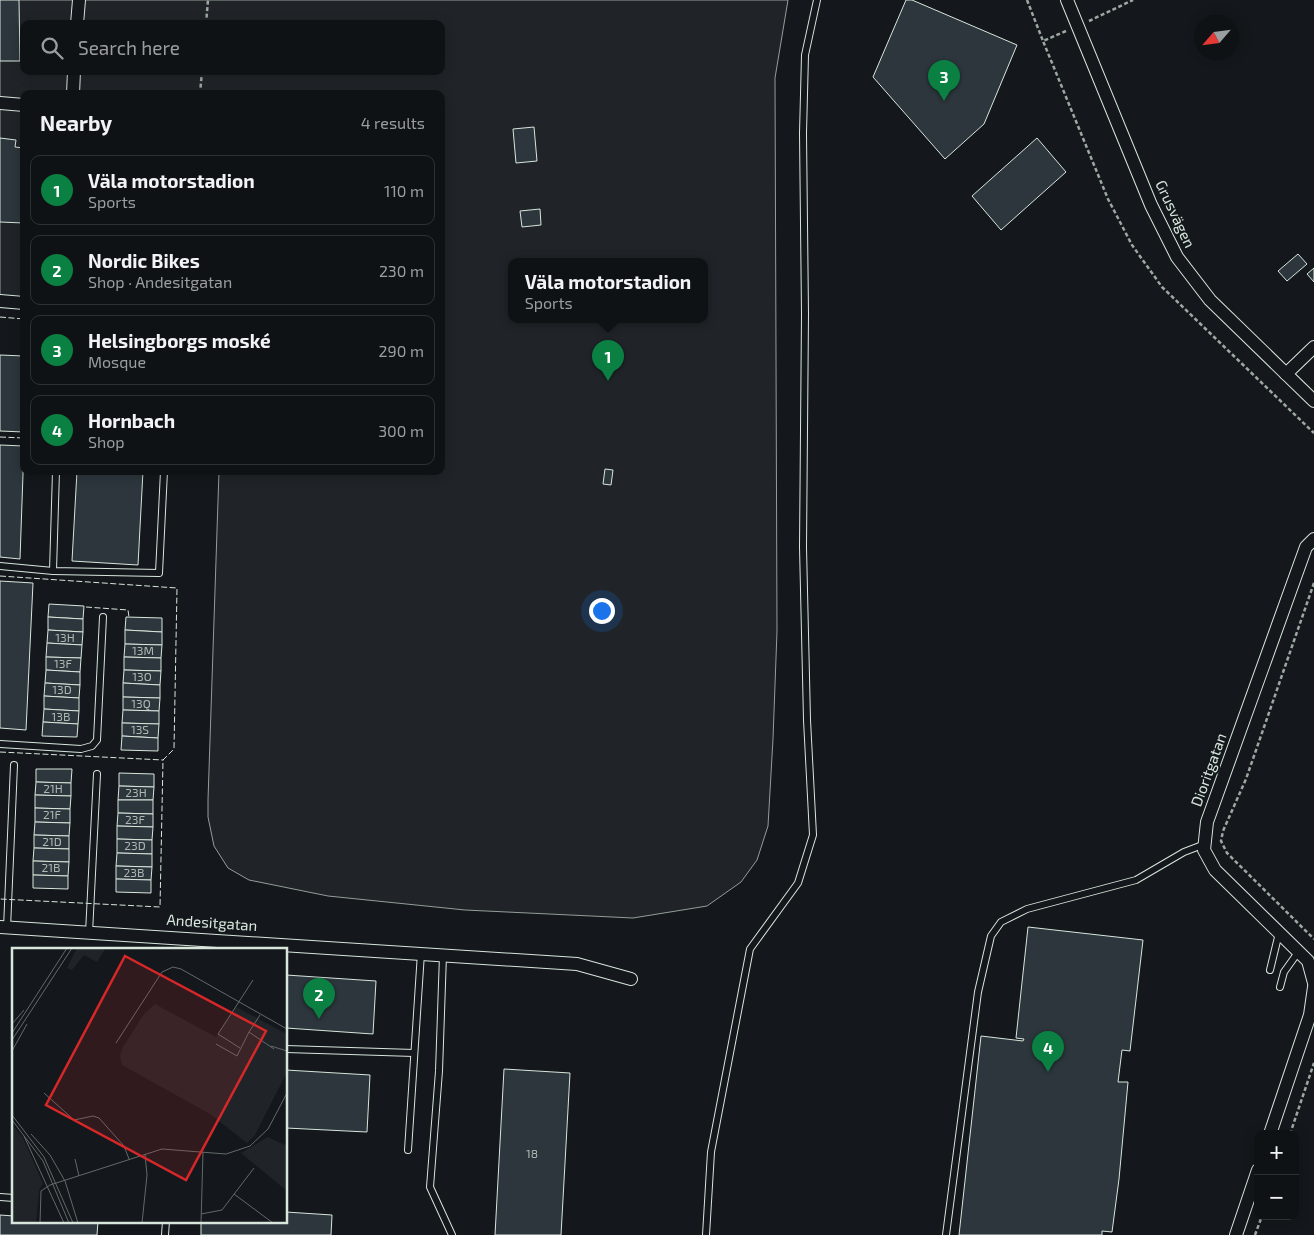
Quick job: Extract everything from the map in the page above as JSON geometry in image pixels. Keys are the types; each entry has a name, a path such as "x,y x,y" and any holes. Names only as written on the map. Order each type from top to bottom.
{"street":[{"path":"77,20 79,0"},
{"name":"Grusvägen","path":"1067,0 1151,205 1177,257 1210,300 1314,401"},
{"path":"73,90 74,75"},
{"path":"0,103 20,105"},
{"path":"0,301 20,303"},
{"path":"1286,374 1314,347"},
{"name":"Dioritgatan","path":"1271,1130 1310,1015 1314,985 1308,961 1215,870 1204,850 1208,822 1224,776 1306,548 1314,539"},
{"name":"Andesitgatan","path":"4,927 89,933 178,943 443,954 577,964 631,979"},
{"path":"1236,1235 1256,1175"}],"lane":[{"path":"706,1235 711,1152 750,949 798,883 813,835 807,720 803,547 804,314 802,133 805,55 817,0"},
{"path":"53,571 56,475"},
{"path":"0,566 53,571 159,573 164,475"},
{"path":"0,744 81,748 92,746 96,740 103,617"},
{"path":"4,927 14,764"},
{"path":"89,933 97,774"},
{"path":"946,1235 978,992 991,936 1001,922 1027,909 1136,880 1184,852 1205,844"},
{"path":"1270,970 1280,932"},
{"path":"1280,987 1284,972 1299,952"},
{"path":"408,1150 421,953"},
{"path":"443,954 439,1071 430,1187 452,1235"},
{"path":"288,1049 414,1053"},
{"path":"165,1235 166,1222"}],"path":[{"path":"206,20 208,0"},
{"path":"1027,0 1044,40"},
{"path":"200,90 202,75"},
{"path":"1314,583 1246,779 1223,831 1221,842 1227,853 1314,939"},
{"path":"1291,1130 1314,1063"},
{"path":"1255,1235 1261,1220"}],"shaded area":[{"path":"0,0 788,0 775,78 777,631 773,739 768,826 757,860 741,882 707,906 633,918 465,910 328,896 249,880 228,868 214,846 208,817 208,800 219,475 445,475 445,90 20,90 20,298 0,296"}],"building":[{"path":"0,0 19,0 20,61 0,61"},
{"path":"906,0 912,0 1017,45 984,124 945,159 873,77"},
{"path":"534,127 537,161 516,163 513,129"},
{"path":"0,138 16,140 15,147 20,148 20,223 0,222"},
{"path":"1037,138 1066,172 1001,230 972,196"},
{"path":"540,209 541,225 522,227 520,211"},
{"path":"1298,254 1307,264 1287,281 1278,271"},
{"path":"1314,268 1314,282 1307,274"},
{"path":"0,355 20,356 20,432 0,431"},
{"path":"0,445 20,446 20,475 23,475 20,559 0,557"},
{"path":"605,469 613,470 611,485 603,484"},
{"path":"77,475 143,475 138,565 72,561"},
{"path":"0,581 33,583 26,730 0,728"},
{"path":"49,604 84,606 83,619 48,617"},
{"path":"48,617 83,619 83,632 48,630"},
{"path":"126,617 162,618 162,632 125,630"},
{"path":"48,630 83,632 82,645 47,643"},
{"path":"125,630 162,632 162,645 125,644"},
{"path":"47,643 82,645 81,658 46,657"},
{"path":"125,644 162,645 161,658 124,657"},
{"path":"46,657 81,658 80,672 46,670"},
{"path":"124,657 161,658 161,671 124,670"},
{"path":"46,670 80,672 80,685 45,683"},
{"path":"124,670 161,671 160,685 123,683"},
{"path":"45,683 80,685 79,698 44,696"},
{"path":"123,683 160,685 160,698 123,697"},
{"path":"44,696 79,698 79,711 44,709"},
{"path":"123,697 160,698 159,711 123,710"},
{"path":"44,709 79,711 78,724 43,722"},
{"path":"123,710 159,711 159,724 122,723"},
{"path":"43,722 78,724 77,737 42,736"},
{"path":"122,723 159,724 158,738 122,736"},
{"path":"122,736 158,738 158,751 121,750"},
{"path":"36,769 72,769 71,783 36,782"},
{"path":"119,773 154,774 154,787 119,786"},
{"path":"36,782 71,783 71,796 35,795"},
{"path":"119,786 154,787 153,800 118,800"},
{"path":"35,795 71,796 70,809 35,808"},
{"path":"118,800 153,800 153,814 118,813"},
{"path":"35,808 70,809 70,823 35,822"},
{"path":"118,813 153,814 153,827 117,826"},
{"path":"35,822 70,823 69,836 34,835"},
{"path":"117,826 153,827 152,840 117,839"},
{"path":"34,835 69,836 69,849 34,848"},
{"path":"117,839 152,840 152,854 117,853"},
{"path":"34,848 69,849 69,862 33,861"},
{"path":"117,853 152,854 152,867 116,866"},
{"path":"33,861 69,862 68,876 33,875"},
{"path":"116,866 152,867 151,880 116,879"},
{"path":"33,875 68,876 68,889 33,888"},
{"path":"116,879 151,880 151,893 116,892"},
{"path":"1028,927 1143,940 1130,1051 1122,1050 1118,1082 1128,1082 1112,1232 1102,1231 1102,1235 959,1235 981,1036 1023,1041 1024,1039 1016,1038"},
{"path":"288,975 376,981 373,1034 288,1028"},
{"path":"504,1069 570,1073 561,1235 495,1235"},
{"path":"288,1070 370,1075 367,1132 288,1128"},
{"path":"288,1212 332,1215 331,1235 201,1235 201,1222 288,1222"},
{"path":"0,1215 12,1216 12,1222 98,1222 97,1235 0,1235"}],"fence":[{"path":"0,317 20,319"},
{"path":"0,437 20,438"},
{"path":"0,576 177,588 174,749 163,760 160,907 0,899"},
{"path":"86,607 128,610 129,617"},
{"path":"0,752 163,760"}],"place":[{"name":"Helsingborgs moské","path":"944,101"},
{"name":"Väla motorstadion","path":"608,381"},
{"name":"Nordic Bikes","path":"319,1019"},
{"name":"Hornbach","path":"1048,1072"}]}
